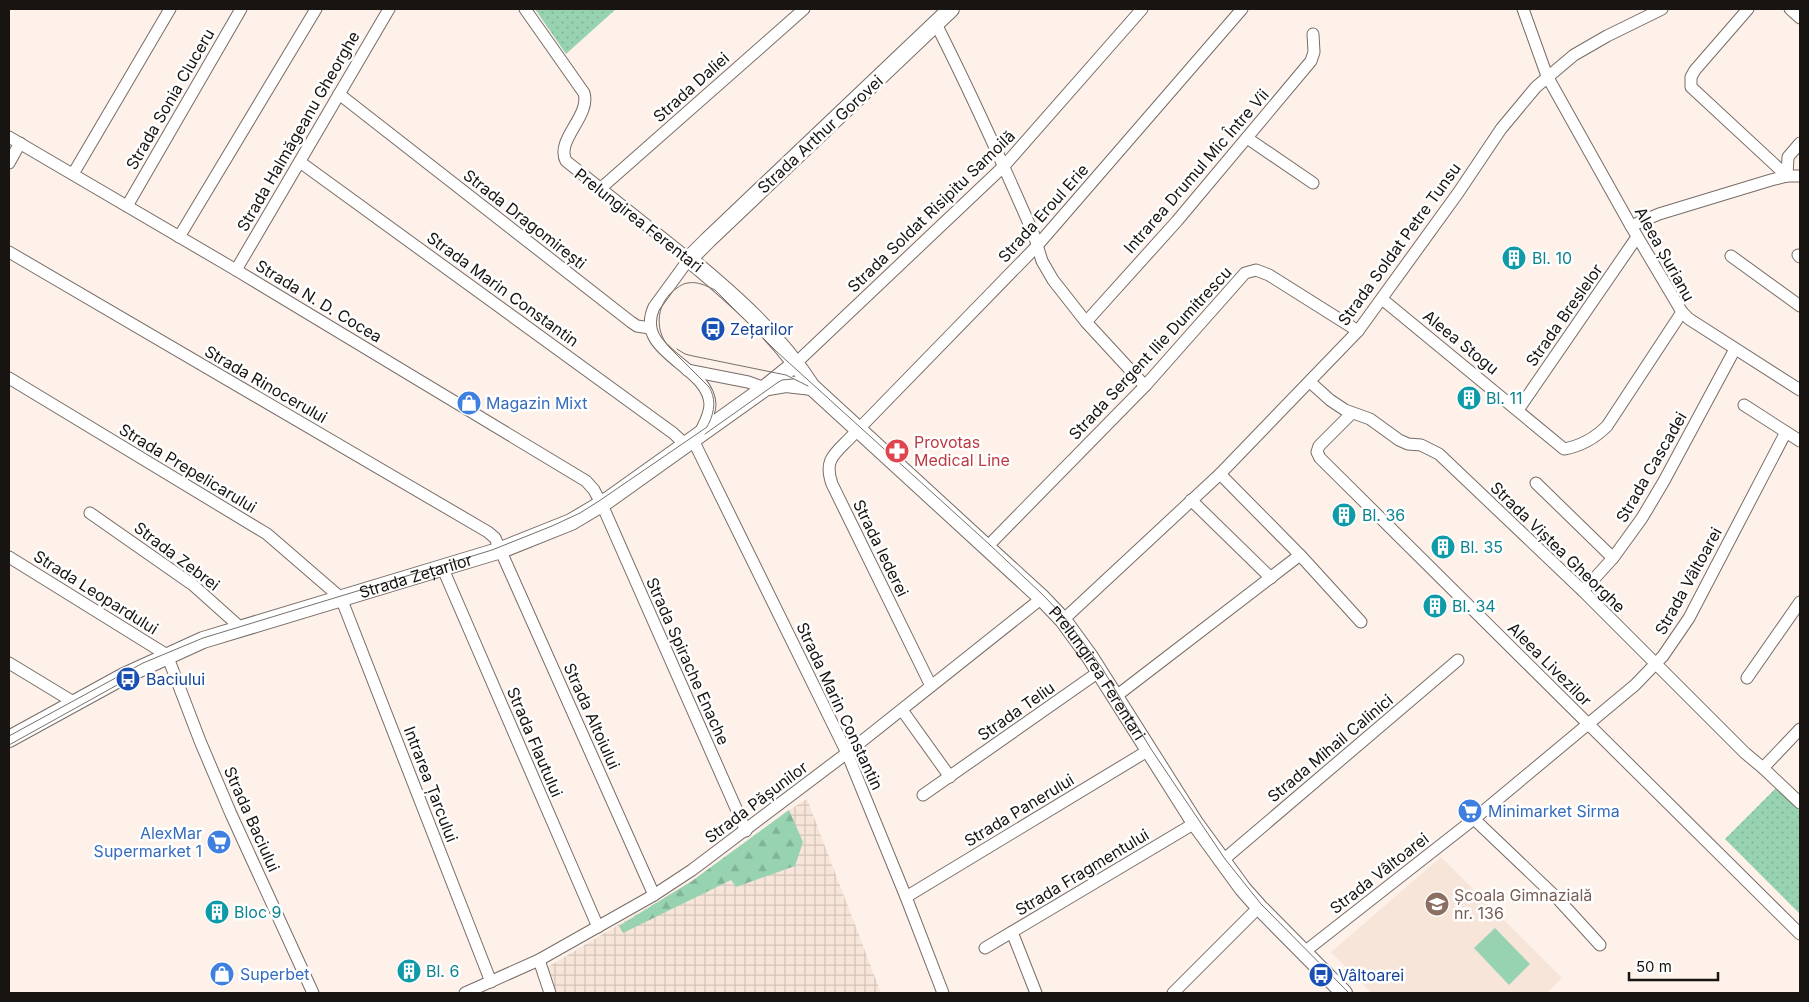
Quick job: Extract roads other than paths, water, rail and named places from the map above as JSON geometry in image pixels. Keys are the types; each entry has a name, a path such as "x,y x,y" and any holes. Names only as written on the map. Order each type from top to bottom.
{"main road":[{"name":"Strada Arthur Gorovei","path":"690,259 951,9"},
{"name":"Prelungirea Ferentari","path":"690,259 726,290 778,341 796,362 812,387 1042,598 1063,620 1100,671 1195,823 1222,861 1259,908 1344,993"},
{"name":"Strada Zețarilor","path":"9,739 124,676 167,655 204,640 443,569 501,550 562,526 602,504 765,388 796,362"},
{"path":"765,388 786,384 812,387"}],"street":[{"path":"73,174 170,9"},
{"name":"Strada Sonia Cluceru","path":"127,206 241,9"},
{"path":"179,237 316,9"},
{"name":"Strada Halmăgeanu Gheorghe","path":"236,270 389,9"},
{"name":"Prelungirea Ferentari","path":"525,9 584,92 584,108 563,151 564,157 570,165 690,259"},
{"name":"Strada Daliei","path":"600,189 804,9"},
{"name":"Strada Soldat Risipitu Samoilă","path":"796,362 1004,166 1142,9"},
{"name":"Strada Eroul Erie","path":"858,430 1036,247 1242,9"},
{"name":"Aleea Șurianu","path":"1523,9 1547,76 1637,237 1682,312 1607,426 1599,434 1586,442 1564,449"},
{"name":"Strada Soldat Petre Tunsu","path":"1063,620 1220,474 1358,331 1525,98 1547,76 1574,55 1606,36 1662,9"},
{"path":"1748,9 1695,70 1691,77 1691,87 1787,176"},
{"path":"1790,9 1800,18"},
{"path":"936,24 972,94 1034,235 1036,247 1042,261 1050,275 1086,322 1145,386"},
{"name":"Intrarea Drumul Mic Între Vii","path":"1086,322 1177,221 1311,61 1314,52 1313,34"},
{"name":"Strada Dragomirești","path":"339,94 631,322 638,326 650,328"},
{"name":"Strada N. D. Cocea","path":"9,137 236,270 563,466 590,485 602,504"},
{"path":"1247,138 1313,183"},
{"path":"1787,176 1788,157 1800,143"},
{"path":"9,164 20,144"},
{"name":"Strada Marin Constantin","path":"300,162 673,433 693,440 847,753 906,896 943,993"},
{"path":"1631,226 1659,214 1787,176 1800,176"},
{"name":"Strada Breslelor","path":"1518,410 1637,237"},
{"name":"Strada Rinocerului","path":"9,252 488,532 495,538 501,550"},
{"path":"1731,256 1800,306"},
{"path":"690,259 651,313 650,328 664,350 704,388 710,402 709,412 693,440"},
{"name":"Strada Sergent Ilie Dumitrescu","path":"986,547 1145,386 1240,278 1250,270 1260,271 1269,275 1358,331"},
{"name":"Aleea Stogu","path":"1382,299 1564,449"},
{"path":"1682,312 1689,319 1800,390"},
{"name":"Strada Cascadei","path":"1582,591 1613,558 1642,518 1735,349"},
{"path":"687,370 765,388"},
{"name":"Strada Prepelicarului","path":"9,378 256,528 277,543 341,598"},
{"name":"Strada Viștea Gheorghe","path":"1310,382 1330,400 1352,413 1364,416 1379,424 1399,440 1408,444 1421,445 1439,454 1582,591 1745,752 1764,768"},
{"path":"1744,405 1800,441"},
{"name":"Aleea Livezilor","path":"1352,413 1319,446 1317,452 1320,458 1800,934"},
{"name":"Strada Iederei","path":"858,430 830,460 829,475 931,686"},
{"name":"Strada Vâltoarei","path":"1304,953 1474,819 1589,725 1656,665 1689,618 1786,432"},
{"path":"1220,474 1300,555 1360,622"},
{"path":"1536,483 1613,558"},
{"path":"1191,500 1271,578"},
{"name":"Strada Spirache Enache","path":"602,504 746,831"},
{"name":"Strada Zebrei","path":"90,513 193,585 241,628"},
{"name":"Strada Altoiului","path":"501,550 654,895"},
{"path":"1116,697 1300,555"},
{"name":"Strada Leopardului","path":"9,557 167,655"},
{"name":"Strada Flautului","path":"443,569 598,927"},
{"name":"Intrarea Țarcului","path":"341,598 491,982"},
{"name":"Strada Pășunilor","path":"465,993 539,960 654,895 692,870 847,753 1042,598"},
{"path":"1747,678 1800,602"},
{"name":"Strada Baciului","path":"167,655 231,814 313,993"},
{"name":"Strada Mihail Calinici","path":"1222,861 1458,660"},
{"path":"9,664 74,703"},
{"name":"Strada Teliu","path":"923,795 1100,671"},
{"path":"902,710 950,777"},
{"path":"1800,729 1764,768 1800,803"},
{"name":"Strada Panerului","path":"906,896 1149,750"},
{"path":"1474,819 1558,899 1600,945"},
{"name":"Strada Fragmentului","path":"984,948 1195,823"},
{"path":"1173,993 1259,908"},
{"path":"1012,932 1036,993"},
{"path":"539,960 550,993"}],"tram line":[{"path":"9,736 143,663 203,638 492,550 552,526 580,513 599,501 707,427 713,412 714,402 709,387 669,347 664,340 659,324 661,308 670,294 685,284 698,283 715,290 776,351 989,544 1065,618 1102,668 1151,749 1225,859 1261,904 1349,993"},
{"path":"677,349 693,356 786,375 808,386"},
{"path":"705,434 777,383 782,380 793,379"},
{"path":"9,745 119,684"}],"place":[{"name":"Bl. 10","path":"1514,258"},
{"name":"Zețarilor","path":"713,329"},
{"name":"Bl. 11","path":"1469,398"},
{"name":"Magazin Mixt","path":"469,403"},
{"name":"Provotas Medical Line","path":"897,451"},
{"name":"Bl. 36","path":"1344,515"},
{"name":"Bl. 35","path":"1443,547"},
{"name":"Bl. 34","path":"1435,606"},
{"name":"Baciului","path":"128,679"},
{"name":"Minimarket Sirma","path":"1470,811"},
{"name":"AlexMar Supermarket 1","path":"219,842"},
{"name":"Școala Gimnazială nr. 136","path":"1437,904"},
{"name":"Bloc 9","path":"217,912"},
{"name":"Bl. 6","path":"409,971"},
{"name":"Superbet","path":"222,974"},
{"name":"Vâltoarei","path":"1321,975"}]}
